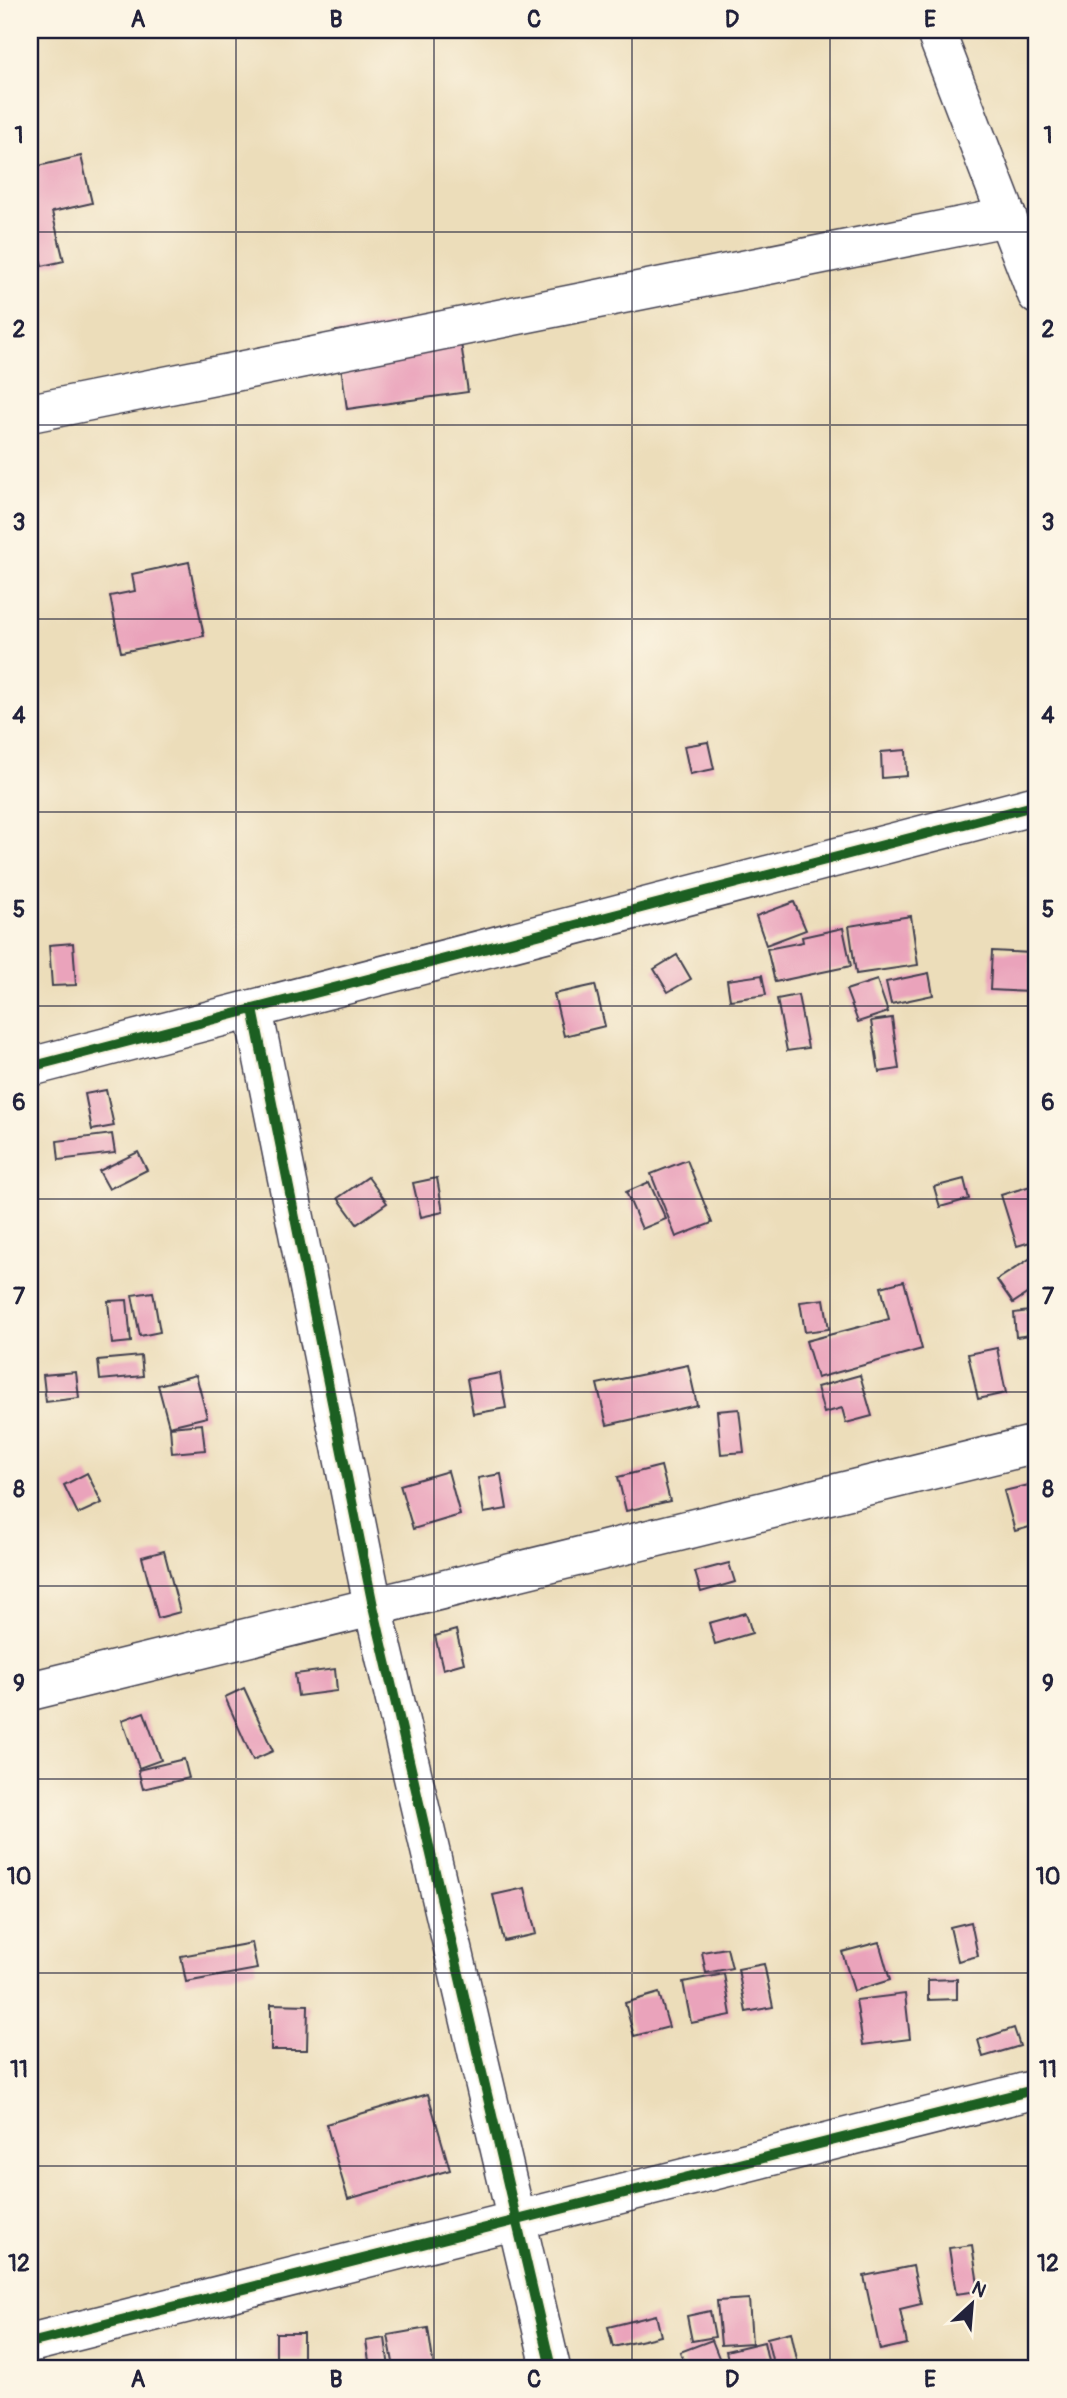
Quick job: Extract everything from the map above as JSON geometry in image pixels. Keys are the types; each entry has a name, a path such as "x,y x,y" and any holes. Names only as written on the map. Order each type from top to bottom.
{"street":[{"path":"935,30 1037,295"},
{"path":"30,413 1007,217"},
{"path":"30,1067 1037,805"},
{"path":"253,1009 373,1606 551,2368"},
{"path":"30,1691 1037,1444"},
{"path":"30,2343 1037,2089"}],"building":[{"path":"81,156 92,203 52,212 64,261 42,266 30,218 30,168"},
{"path":"457,315 468,392 347,409 336,331"},
{"path":"189,562 204,636 121,652 110,596 135,591 132,574"},
{"path":"708,742 714,769 690,774 684,746"},
{"path":"906,750 907,776 882,778 881,752"},
{"path":"794,902 806,930 766,945 756,916"},
{"path":"911,916 918,965 856,974 849,926"},
{"path":"843,928 851,966 775,982 767,949 803,942 802,937"},
{"path":"73,943 76,985 52,986 49,945"},
{"path":"992,951 1031,953 1029,992 990,990"},
{"path":"677,955 691,979 668,992 654,969"},
{"path":"929,973 933,995 891,1004 886,982"},
{"path":"762,975 766,995 730,1000 727,980"},
{"path":"877,980 888,1012 858,1022 846,990"},
{"path":"595,985 605,1026 564,1036 554,994"},
{"path":"798,995 808,1048 787,1051 777,999"},
{"path":"892,1018 899,1069 879,1072 871,1021"},
{"path":"106,1090 114,1126 92,1130 85,1094"},
{"path":"112,1134 115,1153 59,1160 57,1141"},
{"path":"138,1152 147,1170 109,1189 99,1171"},
{"path":"687,1160 712,1223 676,1237 651,1174"},
{"path":"368,1177 387,1203 357,1224 338,1198"},
{"path":"437,1178 443,1212 421,1217 413,1183"},
{"path":"964,1179 969,1199 940,1207 934,1187"},
{"path":"649,1182 666,1219 642,1229 626,1192"},
{"path":"1037,1184 1037,1240 1017,1246 1001,1195"},
{"path":"1034,1256 1037,1261 1037,1287 1013,1303 997,1280"},
{"path":"904,1281 922,1349 817,1378 806,1341 889,1319 881,1287"},
{"path":"153,1292 160,1332 140,1336 132,1295"},
{"path":"824,1299 829,1329 805,1332 800,1302"},
{"path":"127,1300 131,1342 112,1344 108,1301"},
{"path":"1037,1310 1037,1334 1016,1337 1014,1313"},
{"path":"997,1348 1006,1393 978,1399 968,1354"},
{"path":"141,1356 143,1376 100,1380 98,1360"},
{"path":"688,1365 697,1405 607,1425 597,1384"},
{"path":"76,1372 79,1398 46,1402 43,1375"},
{"path":"500,1373 506,1408 473,1414 467,1379"},
{"path":"196,1375 207,1417 169,1426 158,1385"},
{"path":"860,1375 872,1416 846,1423 842,1408 824,1413 817,1387"},
{"path":"739,1409 744,1452 721,1454 717,1411"},
{"path":"202,1424 205,1450 172,1453 170,1427"},
{"path":"661,1466 670,1501 626,1511 618,1477"},
{"path":"448,1471 460,1515 413,1529 400,1485"},
{"path":"87,1473 102,1503 78,1514 64,1485"},
{"path":"501,1474 507,1509 484,1513 478,1478"},
{"path":"1037,1483 1037,1525 1015,1531 1004,1491"},
{"path":"164,1551 180,1612 158,1618 142,1557"},
{"path":"729,1563 735,1582 701,1592 695,1572"},
{"path":"746,1613 752,1633 715,1644 709,1623"},
{"path":"456,1630 464,1663 443,1669 435,1636"},
{"path":"335,1669 337,1691 298,1696 295,1674"},
{"path":"244,1688 273,1751 253,1760 225,1697"},
{"path":"144,1712 161,1760 139,1768 122,1720"},
{"path":"184,1759 189,1778 143,1789 138,1770"},
{"path":"525,1888 536,1934 504,1941 493,1895"},
{"path":"971,1922 978,1956 958,1961 950,1927"},
{"path":"879,1942 890,1980 854,1991 842,1952"},
{"path":"252,1943 257,1969 186,1982 181,1956"},
{"path":"727,1948 732,1968 706,1973 702,1952"},
{"path":"764,1964 773,2007 746,2012 738,1969"},
{"path":"724,1974 731,2015 691,2023 683,1982"},
{"path":"957,1979 957,1999 928,2000 928,1980"},
{"path":"659,1993 669,2027 634,2036 625,2003"},
{"path":"905,1994 910,2039 863,2045 856,2000"},
{"path":"271,2004 308,2005 307,2050 271,2050"},
{"path":"1014,2028 1020,2046 983,2057 978,2040"},
{"path":"428,2094 450,2170 348,2199 326,2124"},
{"path":"972,2245 979,2291 956,2294 949,2248"},
{"path":"913,2266 921,2304 900,2309 907,2344 880,2350 864,2276"},
{"path":"749,2299 752,2343 721,2345 717,2301"},
{"path":"710,2311 715,2337 692,2341 687,2316"},
{"path":"656,2315 661,2336 613,2347 608,2327"},
{"path":"428,2328 434,2368 394,2368 388,2335"},
{"path":"791,2332 798,2364 774,2368 767,2338"},
{"path":"276,2333 303,2333 303,2359 276,2359"},
{"path":"385,2338 389,2368 370,2368 366,2341"},
{"path":"712,2340 723,2368 686,2368 680,2352"},
{"path":"764,2342 769,2365 730,2368 726,2351"}],"cycle path":[{"path":"30,1067 1037,805"},
{"path":"253,1009 373,1606 551,2368"},
{"path":"30,2343 1037,2089"}]}
